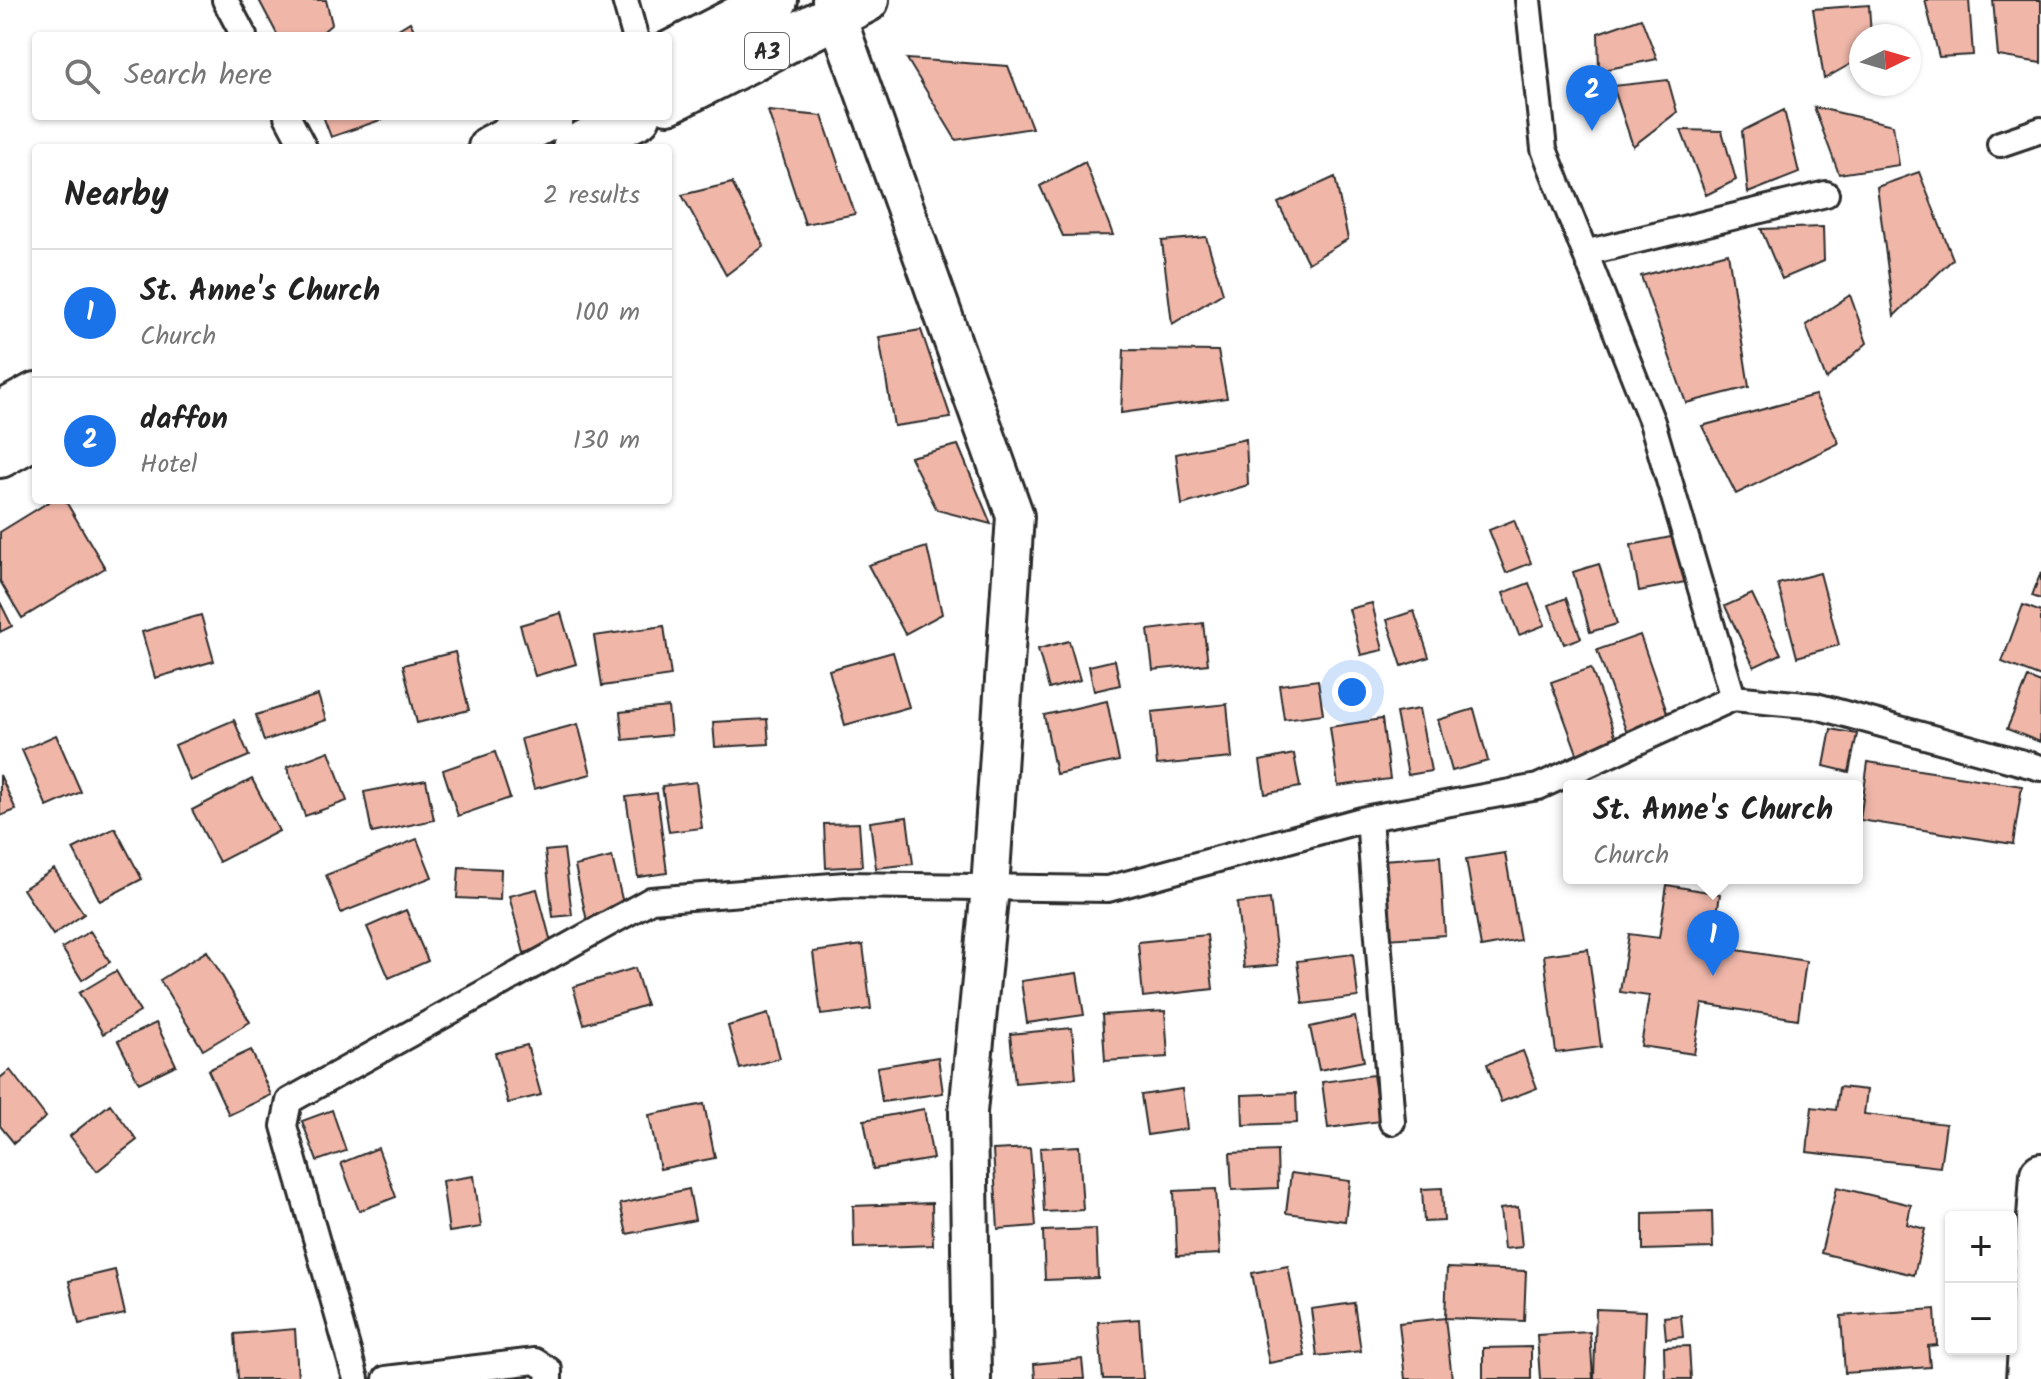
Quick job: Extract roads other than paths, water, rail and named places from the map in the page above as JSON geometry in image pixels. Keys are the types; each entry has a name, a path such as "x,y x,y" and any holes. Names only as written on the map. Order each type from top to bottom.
{"highway":[{"name":"A3","path":"672,53 775,0"},
{"name":"A3","path":"672,99 845,5"},
{"path":"498,144 544,120"},
{"path":"583,144 630,120"}],"main road":[{"path":"2027,1379 2041,1174"}],"street":[{"path":"225,0 242,32"},
{"path":"625,0 634,32"},
{"path":"1528,0 1544,149 1652,422 1733,698"},
{"path":"845,5 1015,516 990,888 968,1112 972,1379"},
{"path":"289,120 302,144"},
{"path":"2000,144 2041,130"},
{"path":"1585,253 1826,194"},
{"path":"356,1379 284,1126 289,1101 651,900 846,885 1108,889 1369,818 1538,787 1733,698 1816,706 2041,768"},
{"path":"1369,818 1392,1122"},
{"path":"386,1379 535,1361 549,1370 549,1379"}],"place":[{"name":"daffon","path":"1592,131"},
{"name":"St. Anne's Church","path":"1713,976"}]}
